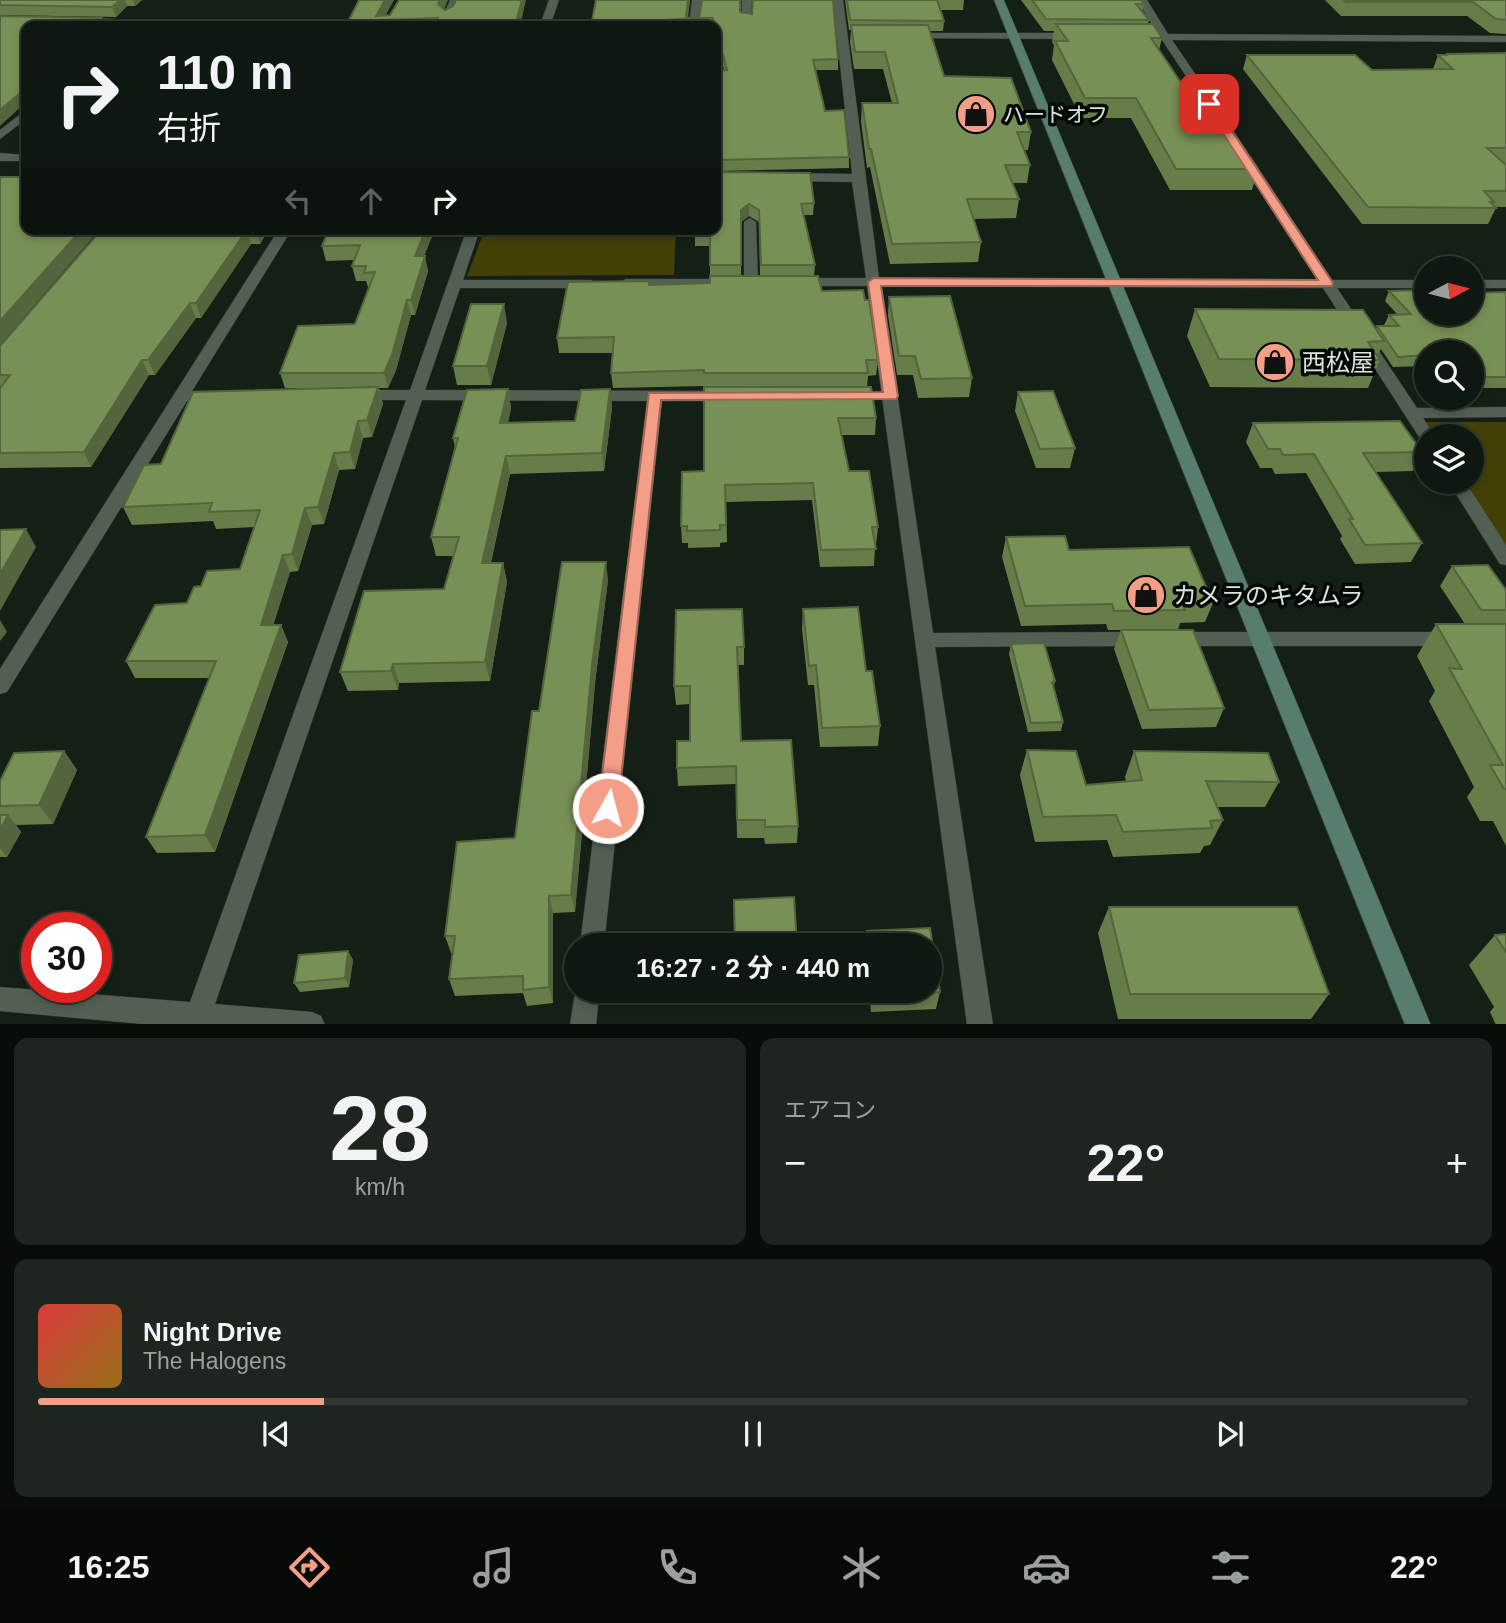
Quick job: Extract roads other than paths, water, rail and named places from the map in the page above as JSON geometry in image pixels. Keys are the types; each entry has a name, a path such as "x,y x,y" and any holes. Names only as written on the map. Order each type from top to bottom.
{"street":[{"path":"448,17 454,0"},
{"path":"547,21 554,0"},
{"path":"694,21 696,0"},
{"path":"747,0 747,20"},
{"path":"838,0 849,36 858,178 874,282 884,396 925,640 980,1024"},
{"path":"999,0 1418,1024"},
{"path":"1142,0 1231,138"},
{"path":"895,36 1083,36"},
{"path":"1124,37 1506,40"},
{"path":"0,136 21,117"},
{"path":"1239,149 1419,424"},
{"path":"0,157 21,158"},
{"path":"780,177 858,178"},
{"path":"750,222 765,283"},
{"path":"0,686 282,235"},
{"path":"196,1020 472,235"},
{"path":"454,284 1414,284"},
{"path":"1484,284 1506,284"},
{"path":"347,395 738,396"},
{"path":"182,396 237,396"},
{"path":"593,933 654,396"},
{"path":"1412,413 1506,412"},
{"path":"1464,494 1506,559"},
{"path":"925,640 1465,639"},
{"path":"0,999 196,1020 312,1024"},
{"path":"583,1024 585,1003"}],"place":[{"name":"ハードオフ","path":"976,114"},
{"name":"西松屋","path":"1275,362"},
{"name":"カメラのキタムラ","path":"1146,595"}]}
